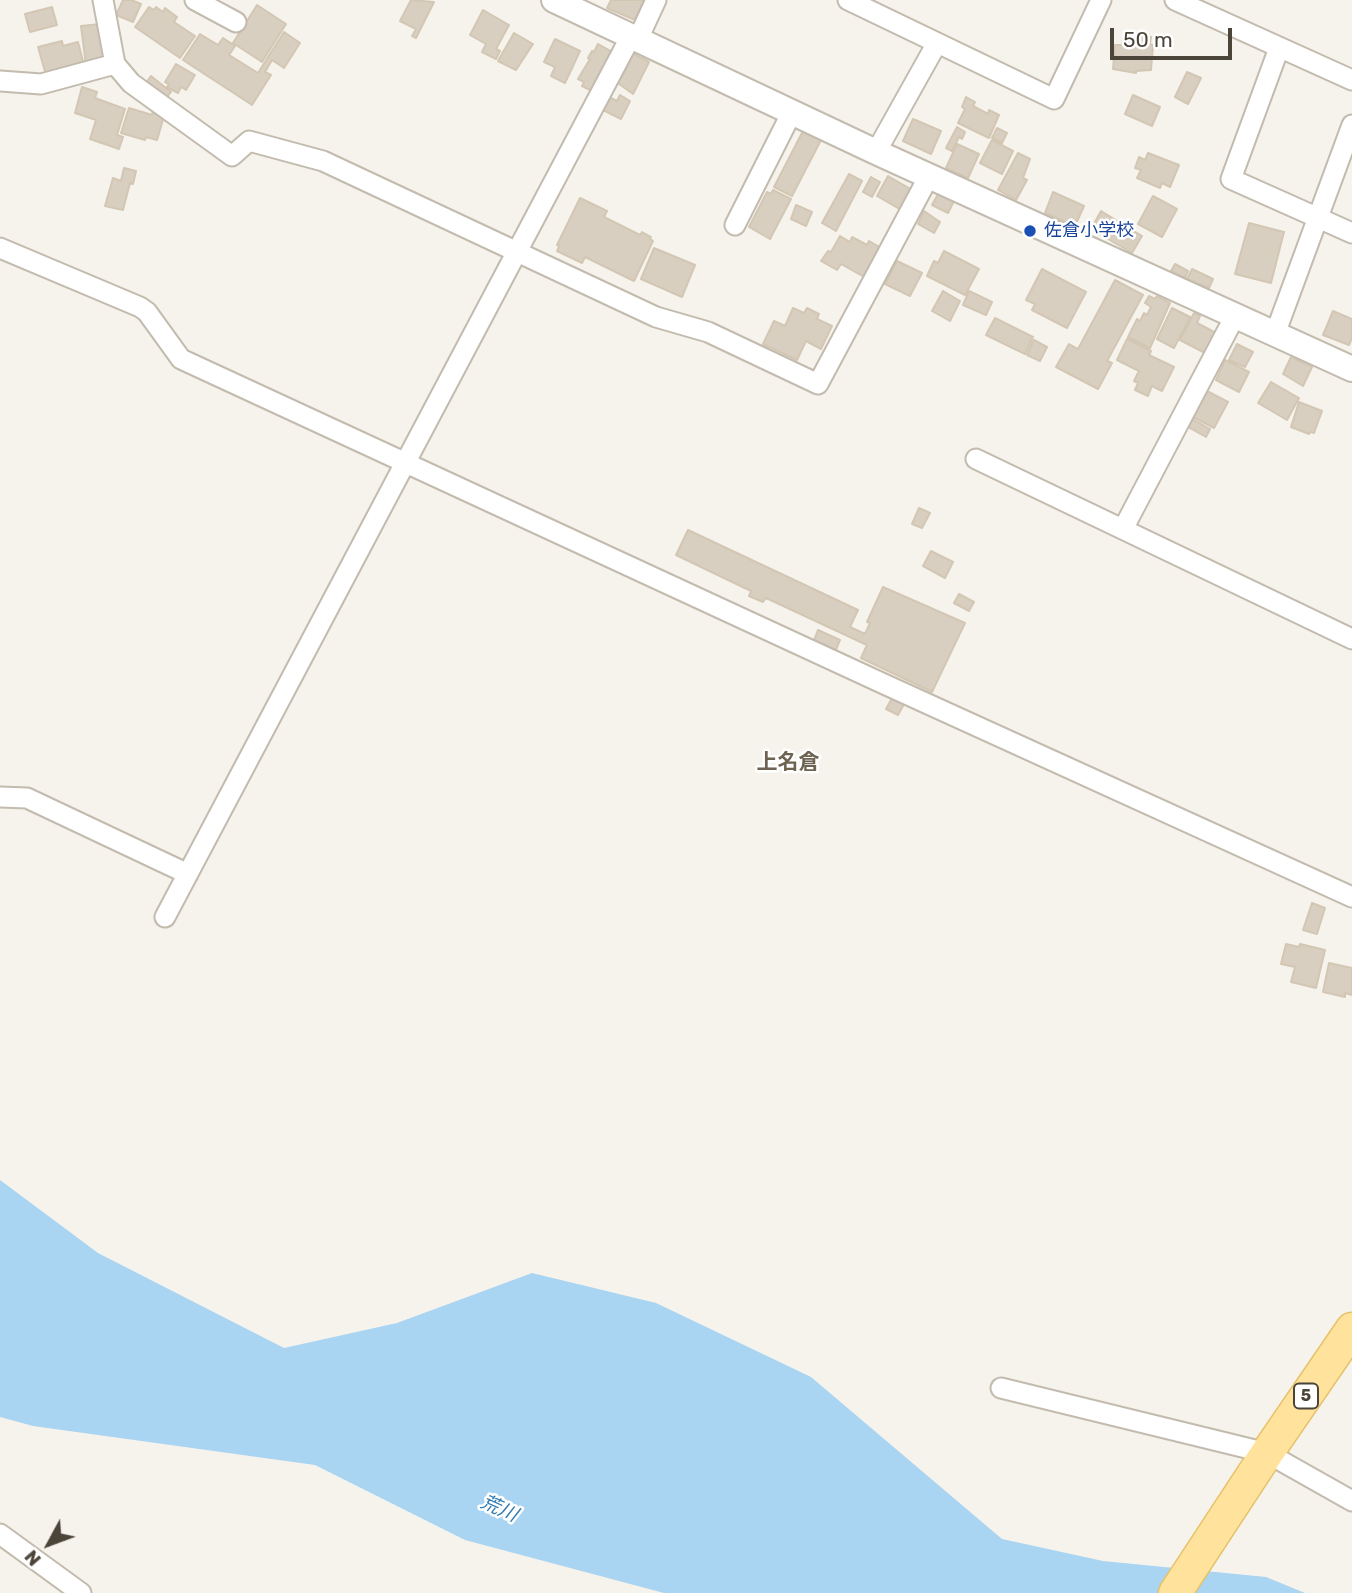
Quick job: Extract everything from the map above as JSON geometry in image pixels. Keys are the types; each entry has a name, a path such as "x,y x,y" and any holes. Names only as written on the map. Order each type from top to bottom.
{"main road":[{"name":"5","path":"1196,1593 1352,1329"},
{"name":"5","path":"1175,1593 1352,1354"}],"street":[{"path":"103,0 115,64 131,83 232,156 249,141 323,161 656,317 708,332 818,384 929,176"},
{"path":"554,0 876,152 1352,369"},
{"path":"165,917 517,250 656,0"},
{"path":"848,0 1054,99 1101,0"},
{"path":"1175,0 1352,80"},
{"path":"200,1 236,22"},
{"path":"876,152 937,43"},
{"path":"1279,48 1231,179 1352,233"},
{"path":"0,81 41,84 115,64"},
{"path":"735,225 792,112"},
{"path":"1275,334 1352,128"},
{"path":"0,248 140,307 181,359 871,679 1352,897"},
{"path":"1123,529 1235,316"},
{"path":"976,459 1352,639"},
{"path":"0,797 27,798 188,874"},
{"path":"1001,1388 1271,1462 1352,1501"},
{"path":"0,1534 81,1593"}],"water":[{"name":"荒川","path":"0,1180 98,1253 284,1348 397,1323 532,1273 656,1303 811,1377 1002,1539 1103,1561 1266,1577 1305,1593 664,1593 465,1540 315,1465 33,1426 0,1417"}],"building":[{"path":"123,0 141,4 133,22 116,15"},
{"path":"411,0 434,2 416,38 412,36 416,29 400,21"},
{"path":"611,0 644,0 635,20 607,8"},
{"path":"257,5 286,24 262,62 233,43"},
{"path":"52,7 57,25 30,32 25,14"},
{"path":"149,7 154,10 156,7 163,12 165,8 177,17 174,22 195,36 180,58 135,27"},
{"path":"483,10 509,25 496,49 500,51 496,59 482,52 486,44 470,35"},
{"path":"101,24 106,63 86,65 81,26"},
{"path":"284,32 300,43 284,68 272,60 265,72 271,75 252,105 183,60 200,34 218,45 223,38 235,46 229,55 258,73"},
{"path":"514,33 533,44 516,70 498,61"},
{"path":"1135,35 1151,37 1151,70 1136,73 1113,69 1115,45 1122,45 1123,39 1134,40"},
{"path":"555,39 580,51 565,83 551,76 555,67 544,62"},
{"path":"62,41 63,46 78,42 84,65 46,75 38,47"},
{"path":"598,44 616,54 596,93 582,86 584,82 578,79"},
{"path":"630,52 649,62 633,94 615,81"},
{"path":"176,64 195,75 186,90 181,87 178,93 167,87 169,84 165,82"},
{"path":"1187,72 1201,78 1188,104 1175,97"},
{"path":"151,76 171,92 164,100 145,84"},
{"path":"82,87 97,92 95,98 125,109 117,135 123,137 119,149 90,139 96,120 75,113"},
{"path":"620,95 630,101 621,119 601,109 607,96 617,101"},
{"path":"1133,95 1160,107 1152,126 1125,114"},
{"path":"966,97 975,102 973,106 988,114 989,110 999,115 989,138 958,123 965,109 962,107"},
{"path":"129,108 152,115 153,110 165,113 157,140 146,137 145,140 121,133"},
{"path":"913,119 941,131 931,154 903,141"},
{"path":"957,127 965,132 962,139 959,137 952,151 946,148"},
{"path":"997,128 1007,133 1002,143 992,138"},
{"path":"803,131 821,140 792,196 774,187"},
{"path":"992,140 1013,151 1002,174 980,163"},
{"path":"957,144 979,154 968,178 946,168"},
{"path":"1018,153 1030,159 1023,178 1027,180 1016,200 998,190"},
{"path":"1148,153 1179,165 1170,187 1162,183 1160,188 1137,178 1141,170 1135,168 1139,157 1145,160"},
{"path":"124,168 136,171 123,210 105,206 113,178 121,181"},
{"path":"849,174 862,181 836,231 822,223"},
{"path":"888,176 914,191 903,211 877,196"},
{"path":"871,177 880,182 872,197 863,192"},
{"path":"773,190 791,199 770,239 749,227 767,192 771,194"},
{"path":"1053,192 1084,206 1075,226 1045,213"},
{"path":"938,194 954,201 948,213 932,205"},
{"path":"1153,196 1177,209 1162,237 1138,224"},
{"path":"580,198 607,211 604,217 640,235 642,232 651,237 653,241 634,281 585,257 582,263 557,251 557,245"},
{"path":"796,205 812,212 806,226 791,219"},
{"path":"924,211 940,222 934,233 918,224"},
{"path":"1101,211 1142,236 1132,253 1091,229"},
{"path":"1249,223 1284,232 1271,283 1235,274"},
{"path":"840,236 850,242 852,237 867,245 869,241 883,249 866,278 841,264 837,270 821,261 828,251 831,252"},
{"path":"654,248 695,265 682,297 641,279"},
{"path":"944,251 979,269 965,295 927,276 934,261 938,263"},
{"path":"897,261 922,273 910,296 885,284"},
{"path":"1175,264 1188,271 1185,278 1171,271"},
{"path":"1042,269 1086,292 1067,328 1032,310 1035,304 1026,300"},
{"path":"1192,269 1213,279 1209,288 1187,279"},
{"path":"1115,280 1143,295 1107,361 1112,363 1098,389 1056,367 1069,344 1078,349"},
{"path":"943,291 960,301 950,321 932,311"},
{"path":"969,291 992,302 986,315 963,305"},
{"path":"1149,296 1155,299 1157,296 1170,303 1150,348 1128,337 1137,319 1140,321 1144,313 1147,315 1151,307 1145,303"},
{"path":"793,308 804,313 807,308 819,314 817,319 832,326 821,349 806,341 797,360 763,344 774,321 785,326"},
{"path":"1172,308 1190,317 1174,348 1157,339"},
{"path":"1333,311 1352,319 1352,338 1349,345 1323,335"},
{"path":"1194,313 1200,316 1197,323 1216,333 1205,353 1180,340"},
{"path":"995,318 1033,337 1025,354 986,335"},
{"path":"1127,339 1151,351 1149,355 1174,367 1162,391 1152,386 1148,396 1135,390 1138,383 1134,381 1139,371 1117,360"},
{"path":"1034,340 1047,347 1040,361 1027,355"},
{"path":"1237,344 1253,352 1245,367 1229,360"},
{"path":"1291,357 1312,367 1303,386 1283,374"},
{"path":"1225,360 1249,372 1239,392 1216,380"},
{"path":"1271,382 1299,398 1287,420 1258,403"},
{"path":"1205,390 1228,402 1214,428 1191,416"},
{"path":"1299,402 1322,411 1314,433 1309,434 1291,427"},
{"path":"1192,419 1210,429 1206,437 1188,427"},
{"path":"919,508 930,513 922,528 912,524"},
{"path":"688,530 858,610 850,627 865,634 870,623 867,622 883,587 965,623 932,692 861,658 867,645 766,598 763,602 749,596 751,591 676,555"},
{"path":"931,551 953,562 945,578 923,566"},
{"path":"959,594 974,602 969,611 954,603"},
{"path":"818,630 840,640 836,650 814,640"},
{"path":"892,698 904,704 898,715 886,709"},
{"path":"1312,903 1325,908 1317,934 1303,930"},
{"path":"1286,944 1299,947 1300,944 1325,950 1316,988 1291,982 1295,967 1281,964"},
{"path":"1329,963 1352,968 1352,995 1345,993 1345,997 1323,992"}],"place":[{"name":"佐倉小学校","path":"1030,231"}],"district":[{"name":"上名倉","path":"788,763"}]}
